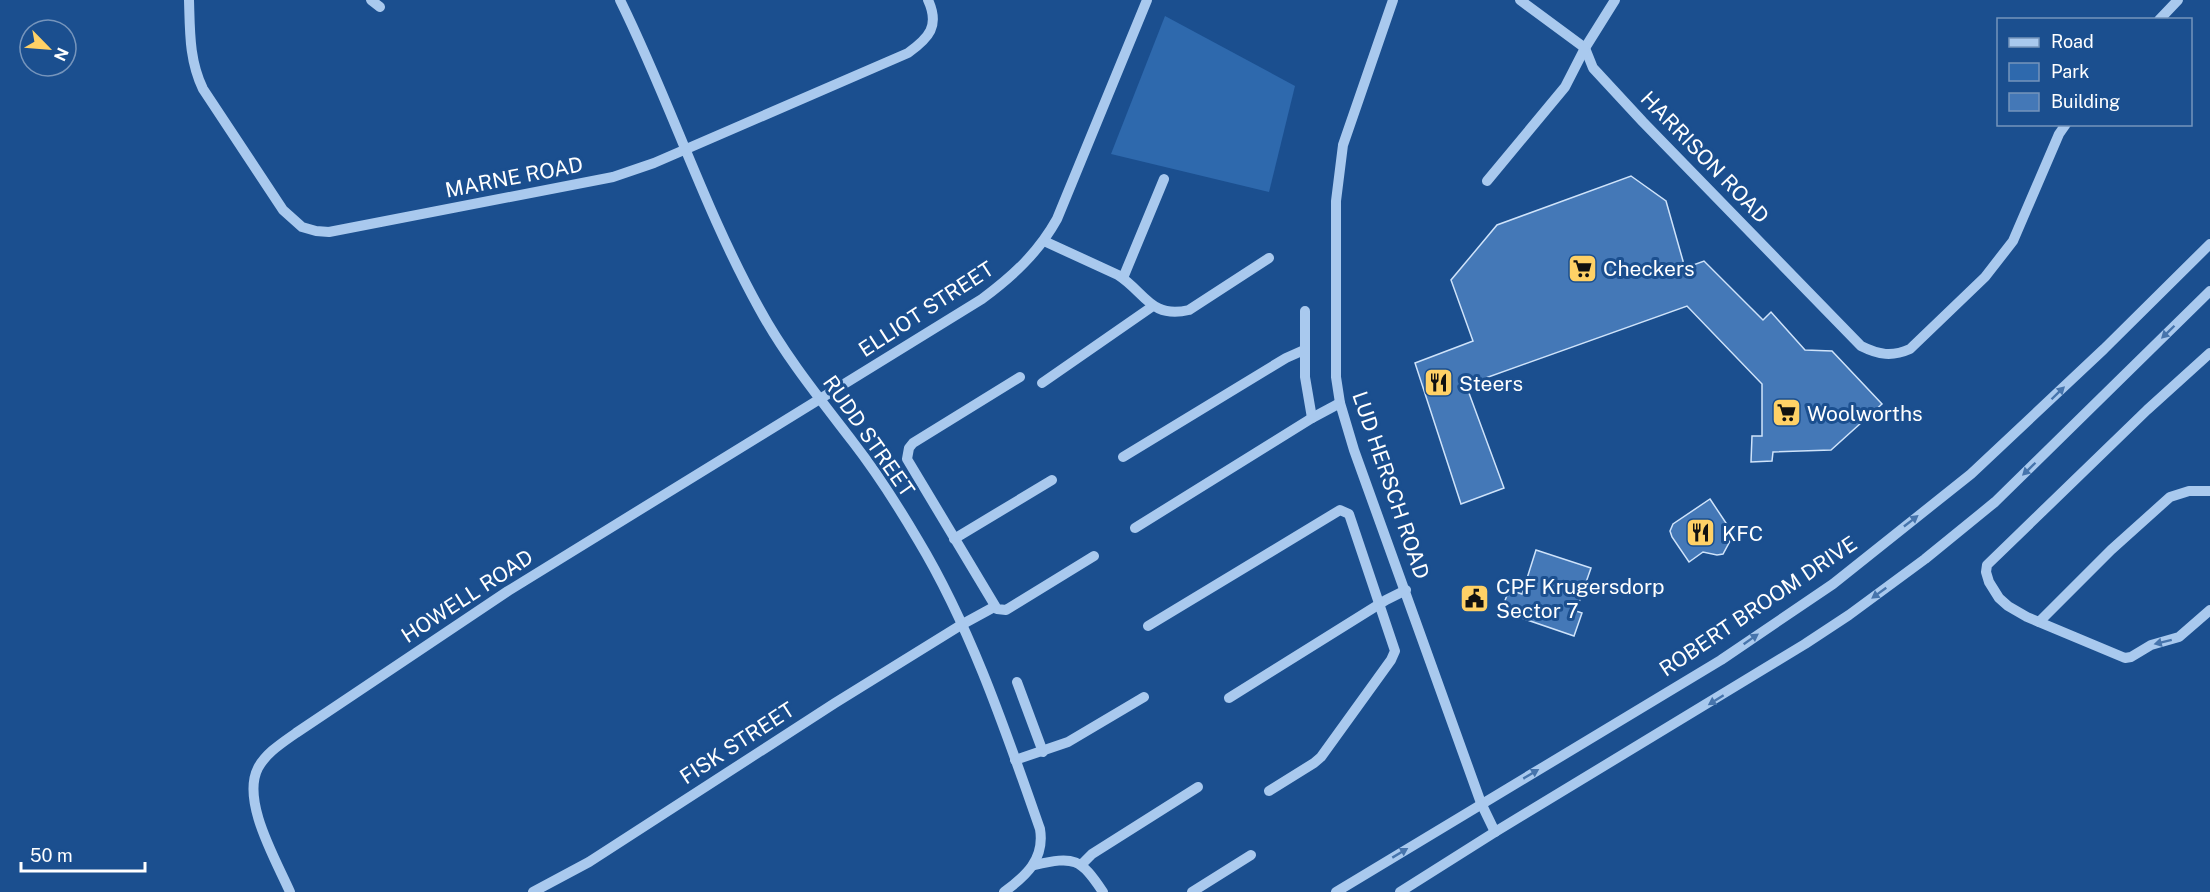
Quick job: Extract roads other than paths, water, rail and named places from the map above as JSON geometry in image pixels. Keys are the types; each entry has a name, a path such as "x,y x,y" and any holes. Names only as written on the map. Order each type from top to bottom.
{"street":[{"name":"MARNE ROAD","path":"189,0 192,58 196,74 204,89 283,210 302,227 329,232 603,179 654,163 908,52 927,38 930,32 933,14 928,0"},
{"name":"RUDD STREET","path":"620,0 744,281 782,346 882,482 936,571 981,669 1040,829 1042,838 1040,851 1034,865"},
{"name":"ELLIOT STREET","path":"820,399 982,299 1014,275 1044,241 1057,219 1147,0"},
{"name":"LUD HERSCH ROAD","path":"1393,0 1343,145 1336,201 1335,358 1340,403 1354,450 1481,803 1495,832"},
{"name":"HARRISON ROAD","path":"1520,0 1585,48 1593,68 1643,122 1861,346 1877,353 1892,355 1910,349 1985,277 2013,241 2059,134 2065,126"},
{"path":"1487,182 1565,87 1585,48 1615,0"},
{"path":"2161,18 2178,0"},
{"path":"1123,278 1164,179"},
{"path":"1044,241 1123,278 1141,297 1163,311 1189,310 1269,258"},
{"name":"ROBERT BROOM DRIVE","path":"1336,892 1721,660 1833,584 1971,474 2104,350 2210,244"},
{"path":"1400,892 1805,644 1925,560 1995,502 2210,291"},
{"path":"1042,383 1153,306"},
{"path":"1305,311 1306,394 1312,418"},
{"path":"1123,457 1286,358 1304,350"},
{"path":"2210,353 2147,410 1987,565 1987,576 1999,598 2008,606 2038,622 2127,658 2151,645 2179,637 2210,610"},
{"path":"994,607 907,459 909,448 1020,377"},
{"name":"HOWELL ROAD","path":"290,892 253,800 252,785 258,768 268,755 296,733 508,591 820,399"},
{"path":"1135,528 1340,403"},
{"path":"954,539 1052,480"},
{"path":"2038,622 2111,550 2170,498 2189,491 2210,491"},
{"path":"1148,626 1340,510 1349,514 1395,651 1391,660 1321,757 1269,791"},
{"name":"FISK STREET","path":"533,892 589,862 961,625 994,607 1006,610 1094,556"},
{"path":"1229,698 1380,603 1406,590"},
{"path":"1017,682 1043,752"},
{"path":"1015,760 1043,752 1068,741 1144,697"},
{"path":"1082,864 1092,854 1198,787"},
{"path":"1192,892 1251,855"},
{"path":"1004,892 1024,878 1034,865 1065,860 1082,864 1103,892"}],"place":[{"name":"Checkers","path":"1582,268"},
{"name":"Steers","path":"1438,383"},
{"name":"Woolworths","path":"1786,413"},
{"name":"KFC","path":"1701,533"},
{"name":"CPF Krugersdorp Sector 7","path":"1475,598"}]}
